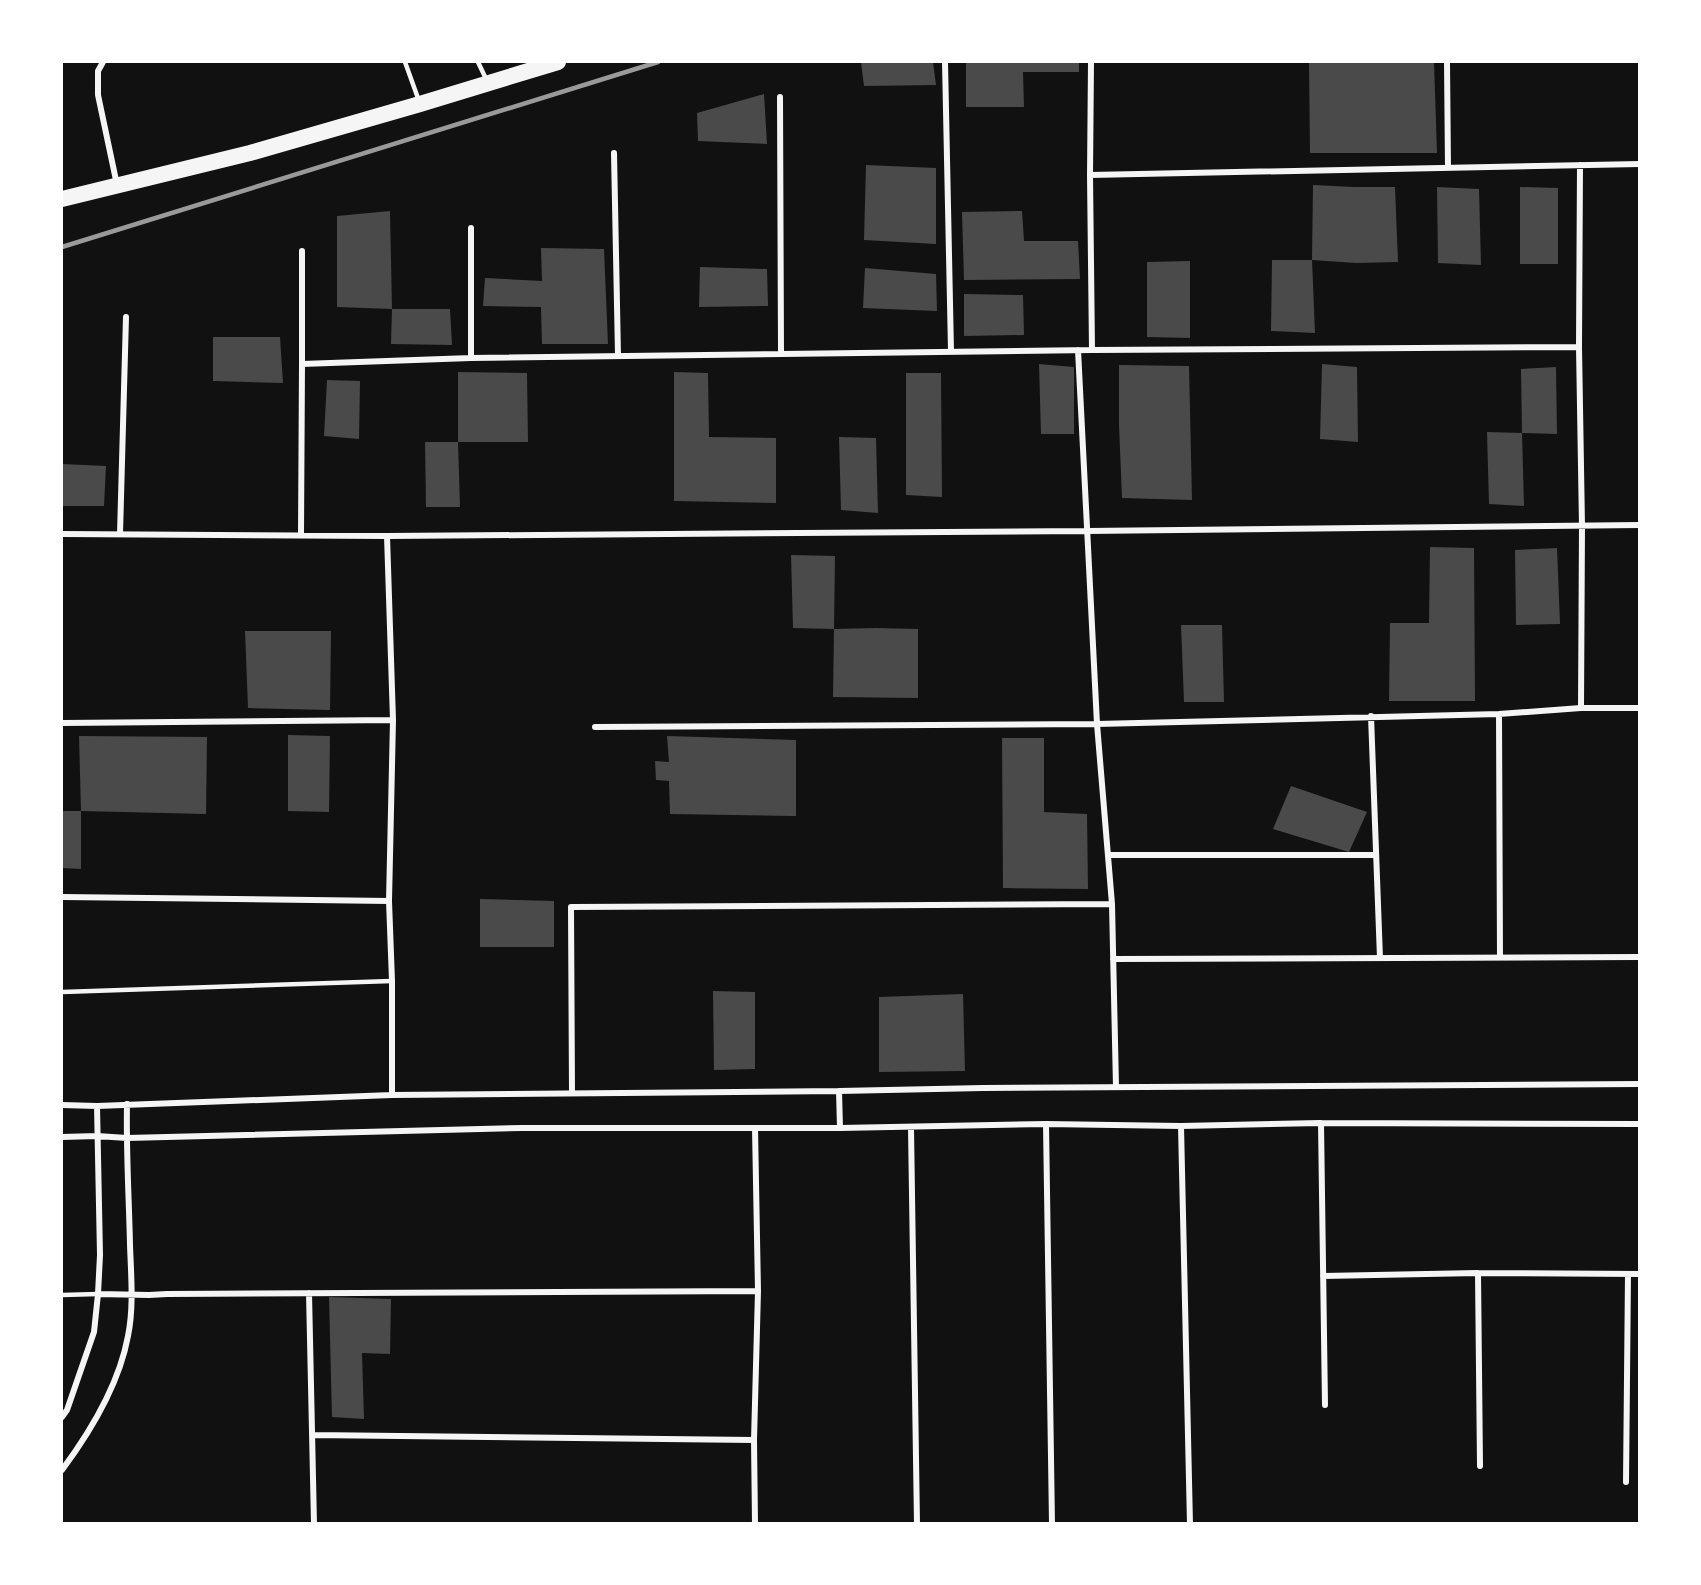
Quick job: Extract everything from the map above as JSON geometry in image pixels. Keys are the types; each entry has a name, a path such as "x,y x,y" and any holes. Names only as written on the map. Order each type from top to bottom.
{"highway":[{"path":"62,199 250,153 420,105 558,62"}],"street":[{"path":"103,62 98,71 98,95 117,186"},
{"path":"945,62 951,351"},
{"path":"1091,62 1092,350"},
{"path":"1447,62 1448,168"},
{"path":"780,97 782,353"},
{"path":"614,153 618,356"},
{"path":"1090,175 1640,164"},
{"path":"1580,165 1581,708"},
{"path":"471,228 471,358"},
{"path":"301,535 302,251"},
{"path":"120,534 126,317"},
{"path":"302,364 471,358 782,353 1579,347"},
{"path":"1078,350 1097,724 1112,904 1116,1087"},
{"path":"62,534 387,536 1640,525"},
{"path":"387,536 393,720 389,901 392,1095"},
{"path":"595,727 1097,724 1499,714 1581,708 1640,708"},
{"path":"1499,714 1500,957"},
{"path":"1371,716 1380,958"},
{"path":"62,723 393,720"},
{"path":"1109,855 1376,855"},
{"path":"62,897 389,901"},
{"path":"572,1093 571,907 1112,904"},
{"path":"1113,959 1640,957"},
{"path":"62,1105 97,1106 392,1095 1640,1084"},
{"path":"839,1091 840,1128"},
{"path":"62,1470 93,1422 117,1377 128,1336 132,1295 127,1104"},
{"path":"62,1417 67,1410 94,1332 99,1255 97,1106"},
{"path":"62,1137 127,1138 522,1128 911,1128 1046,1124 1180,1126 1322,1123 1640,1124"},
{"path":"1322,1123 1325,1405"},
{"path":"1046,1124 1052,1524"},
{"path":"1180,1126 1190,1524"},
{"path":"755,1128 758,1292 754,1440 755,1524"},
{"path":"911,1128 917,1524"},
{"path":"1323,1276 1478,1273 1640,1274"},
{"path":"1478,1273 1480,1466"},
{"path":"1626,1482 1628,1274"},
{"path":"98,1294 758,1292"},
{"path":"309,1293 314,1524"},
{"path":"312,1435 754,1440"}],"lane":[{"path":"405,62 420,105"},
{"path":"478,62 488,83"},
{"path":"62,992 392,981"},
{"path":"62,1295 98,1294"}],"building":[{"path":"861,62 933,62 936,85 864,86"},
{"path":"966,62 1079,62 1079,72 1023,72 1024,107 966,107"},
{"path":"1309,62 1434,62 1437,153 1310,153"},
{"path":"764,94 767,144 698,141 697,113"},
{"path":"866,165 936,168 936,244 864,240"},
{"path":"1313,185 1395,187 1398,262 1356,263 1312,260"},
{"path":"1437,187 1479,189 1481,265 1438,263"},
{"path":"1520,187 1558,188 1558,264 1520,264"},
{"path":"390,211 392,309 337,307 337,216"},
{"path":"1022,211 1024,241 1078,241 1080,279 964,280 962,212"},
{"path":"541,248 604,249 608,344 542,344 541,307 483,306 485,278 542,281"},
{"path":"1272,260 1312,260 1315,333 1271,331"},
{"path":"1190,261 1190,338 1147,337 1147,262"},
{"path":"700,267 767,269 768,306 699,307"},
{"path":"865,268 936,274 937,311 863,308"},
{"path":"964,294 1023,295 1024,335 964,336"},
{"path":"392,309 450,309 452,345 391,344"},
{"path":"213,337 280,337 283,383 213,381"},
{"path":"1039,364 1074,367 1074,434 1041,434"},
{"path":"1322,364 1357,367 1358,442 1320,439"},
{"path":"1119,365 1189,366 1192,500 1122,498"},
{"path":"1556,367 1557,434 1522,433 1521,369"},
{"path":"458,372 527,373 528,442 458,442"},
{"path":"674,372 708,373 709,437 776,438 776,503 674,501"},
{"path":"906,373 941,373 942,497 906,495"},
{"path":"327,380 360,381 359,439 324,436"},
{"path":"1487,432 1522,433 1524,506 1489,504"},
{"path":"839,437 876,438 878,513 841,510"},
{"path":"425,442 458,442 460,507 426,507"},
{"path":"62,464 106,466 104,506 62,506"},
{"path":"1430,547 1474,548 1475,701 1389,701 1390,623 1429,623"},
{"path":"1557,548 1560,624 1516,625 1515,550"},
{"path":"791,555 835,556 834,629 793,628"},
{"path":"1181,625 1222,625 1224,702 1184,702"},
{"path":"834,629 918,629 918,698 833,697"},
{"path":"245,631 331,631 330,710 248,708"},
{"path":"288,735 330,736 329,812 288,811"},
{"path":"79,736 207,737 206,814 81,811"},
{"path":"667,736 796,740 796,816 670,814 669,781 656,780 655,761 669,762"},
{"path":"1002,738 1044,738 1044,812 1087,814 1088,889 1003,888"},
{"path":"1291,786 1367,812 1349,852 1273,829"},
{"path":"62,811 81,811 81,869 62,868"},
{"path":"480,899 554,901 554,947 480,947"},
{"path":"713,991 755,992 755,1069 714,1070"},
{"path":"963,994 965,1071 879,1072 879,997"},
{"path":"329,1297 391,1299 390,1354 362,1353 364,1419 332,1417"}],"railway":[{"path":"62,247 658,62"}]}
